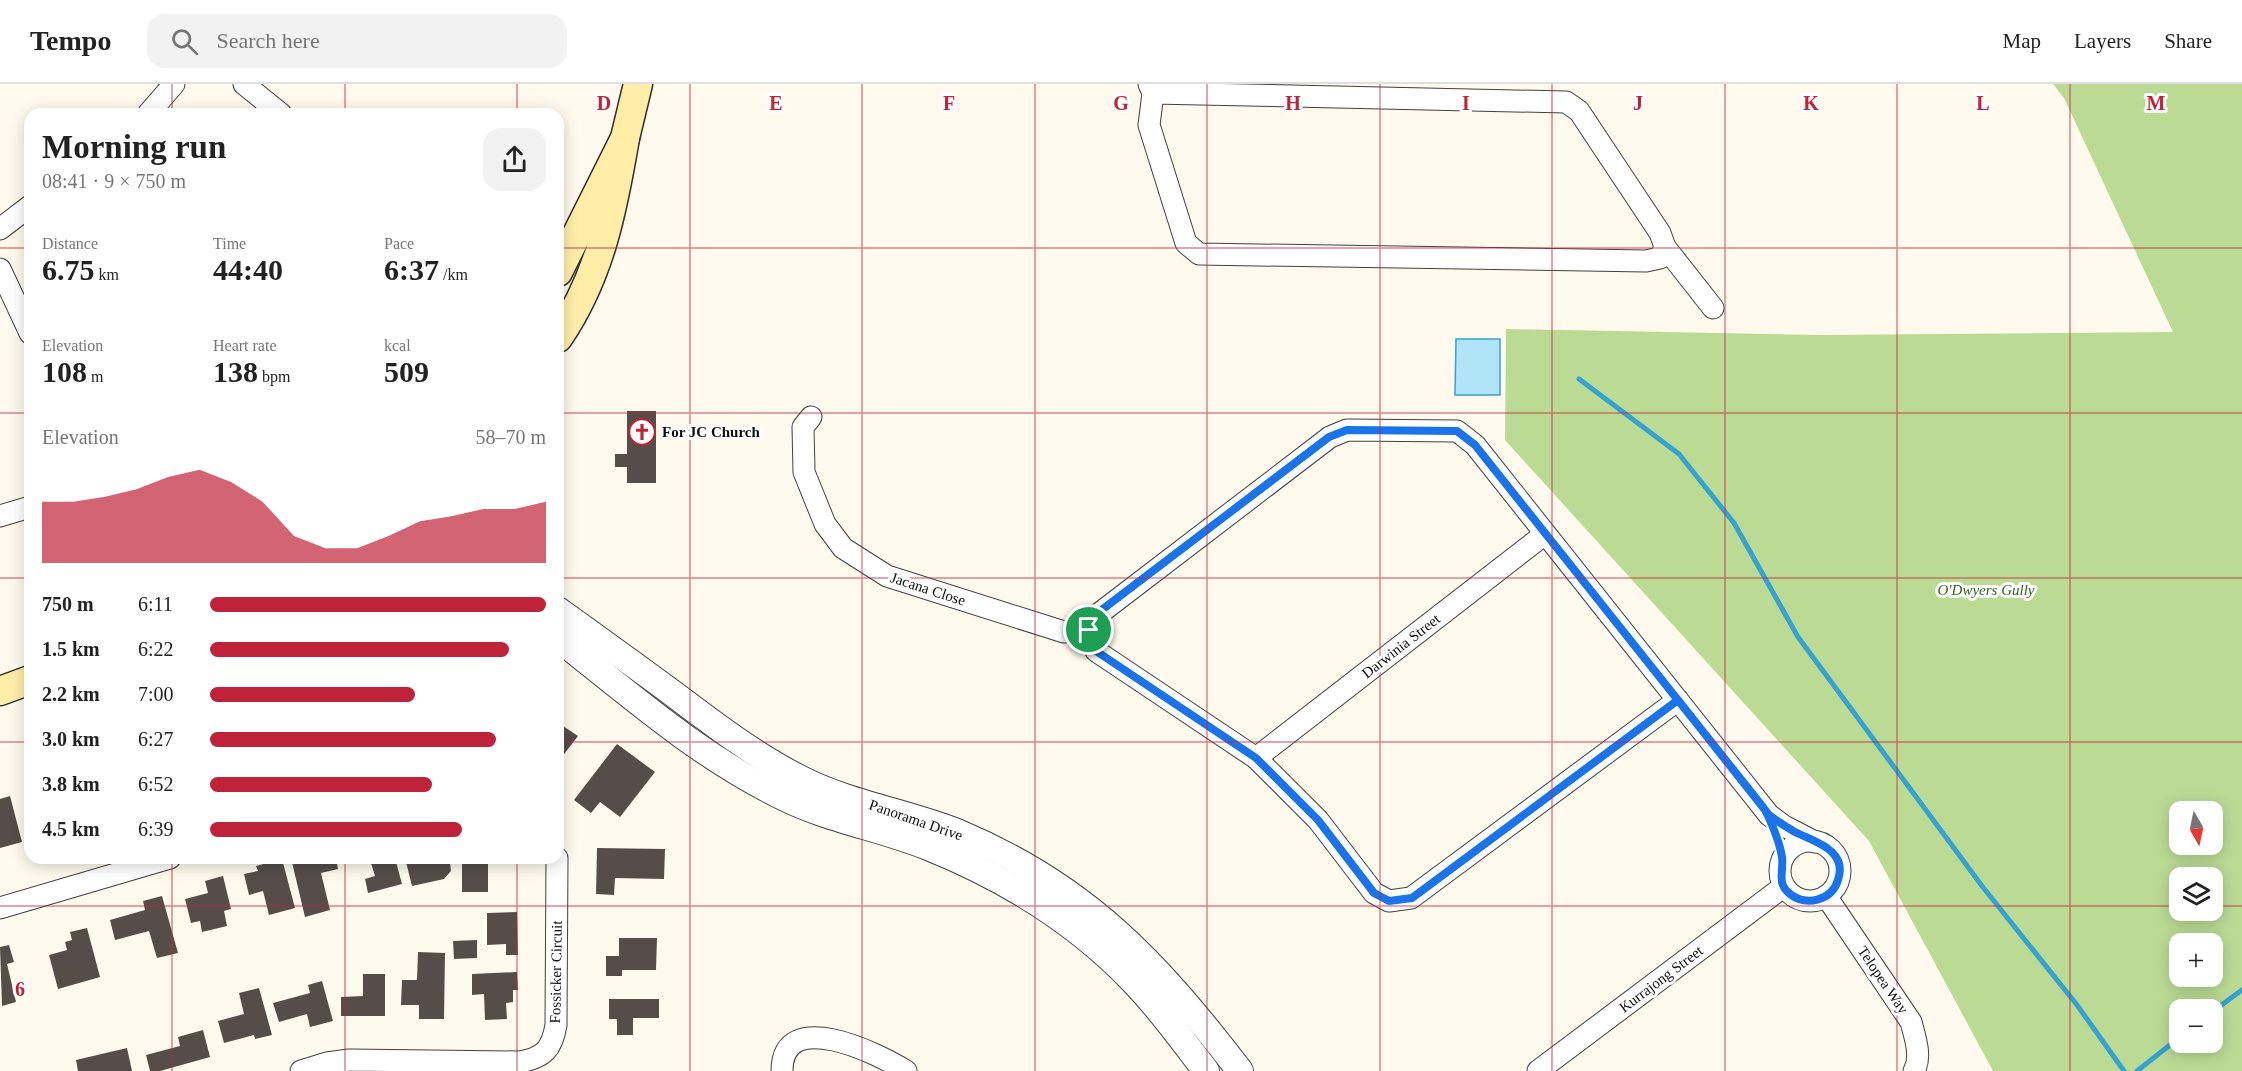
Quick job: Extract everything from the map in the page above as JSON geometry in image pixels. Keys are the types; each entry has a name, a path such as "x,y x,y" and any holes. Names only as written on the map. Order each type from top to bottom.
{"main road":[{"path":"564,328 579,303 604,244 615,202 625,138 638,84"},
{"path":"564,260 625,138"},
{"path":"0,691 24,682"},
{"path":"0,702 24,701"}],"street":[{"path":"153,108 174,84"},
{"path":"244,84 273,108"},
{"path":"1665,247 1660,258 1646,261 1199,254 1186,243 1149,125 1151,89 1566,102 1579,111 1660,233 1665,247 1713,308"},
{"path":"0,228 24,210"},
{"path":"0,269 24,320"},
{"name":"Jacana Close","path":"811,417 803,427 804,472 825,524 843,548 887,576 1064,632 1089,630"},
{"path":"1678,700 1412,898 1389,901 1374,893 1318,820 1256,758 1096,651 1089,630 1095,615 1329,437 1347,430 1457,431 1475,445 1545,534 1678,700 1769,815 1784,826 1815,842 1832,851 1840,870 1838,880 1826,896 1807,901 1798,899 1784,887 1779,868 1782,859 1795,845 1815,842"},
{"path":"0,516 24,509"},
{"name":"Darwinia Street","path":"1256,758 1545,534"},
{"name":"Panorama Drive","path":"564,614 740,744 804,781 957,833 1042,874 1080,900 1137,950 1189,1005 1240,1071"},
{"name":"Panorama Drive","path":"564,643 699,750 785,799 847,822 928,847 1017,889 1107,955 1159,1010 1206,1071"},
{"path":"1769,815 1782,859"},
{"path":"0,908 150,864"},
{"name":"Fossicker Circuit","path":"302,1071 327,1063 349,1060 519,1062 537,1065 552,1045 556,1025 557,864"},
{"name":"Kurrajong Street","path":"1538,1071 1784,887"},
{"name":"Telopea Way","path":"1826,896 1911,1022 1917,1044 1917,1066 1914,1071"},
{"path":"782,1071 782,1062 789,1046 800,1039 816,1036 840,1041 906,1071"}],"green space":[{"name":"O'Dwyers Gully","path":"2053,84 2242,84 2242,1071 1993,1071 1869,841 1505,440 1506,329 1822,335 2173,332 2064,98"}],"water":[{"path":"1456,339 1500,339 1500,395 1455,395"}],"building":[{"name":"For JC Church","path":"627,411 656,411 656,483 627,483 627,467 615,467 615,454 627,454"},
{"path":"564,727 578,736 564,754"},
{"path":"617,744 655,772 620,817 600,802 591,813 574,800"},
{"path":"10,796 22,842 0,848 0,799"},
{"path":"597,848 665,849 664,879 615,878 614,895 596,894"},
{"path":"283,864 295,908 269,915 263,891 249,895 244,874 258,871 256,866"},
{"path":"292,864 337,864 338,869 321,873 330,910 305,917"},
{"path":"371,864 397,864 402,884 368,893 365,879 375,876"},
{"path":"406,864 450,864 451,871 444,879 412,886"},
{"path":"462,864 488,864 488,892 462,892"},
{"path":"223,876 231,909 224,911 227,926 202,932 200,921 191,923 185,899 208,893 205,881"},
{"path":"162,896 178,953 157,958 149,931 115,940 110,920 145,910 143,901"},
{"path":"517,912 518,955 506,955 506,944 487,945 487,913"},
{"path":"87,928 100,977 58,989 49,955 67,950 65,942 72,940 70,932"},
{"path":"619,938 657,938 656,970 622,970 622,976 606,976 606,956 619,956"},
{"path":"477,940 477,958 454,959 453,941"},
{"path":"9,945 14,962 7,964 16,1002 2,1006 0,947"},
{"path":"418,952 445,953 444,1019 419,1019 419,1005 401,1005 402,980 417,980"},
{"path":"517,972 518,990 513,990 513,1002 506,1003 507,1019 485,1020 484,994 472,995 472,974"},
{"path":"363,974 385,974 385,1016 341,1016 341,997 363,996"},
{"path":"322,981 333,1021 310,1027 307,1014 279,1022 273,1003 310,993 308,985"},
{"path":"259,988 272,1035 255,1039 254,1035 224,1043 218,1021 244,1014 239,993"},
{"path":"609,999 659,999 659,1018 633,1018 633,1035 617,1035 617,1019 609,1019"},
{"path":"203,1030 210,1057 160,1071 150,1071 146,1055 180,1046 178,1037"},
{"path":"127,1048 132,1071 78,1071 76,1060"}],"waterway":[{"path":"1579,379 1679,454 1734,523 1798,637 1982,886 2077,1005 2124,1071"},
{"path":"2223,1004 2242,990"},
{"path":"2137,1071 2169,1046"}],"place":[{"name":"For JC Church","path":"642,432"}],"route":[{"path":"1089,630 1095,615 1329,437 1347,430 1457,431 1475,445 1724,757 1769,815 1782,859 1779,868 1784,887 1798,899 1817,900 1834,889 1838,880 1840,870 1838,860 1832,851 1784,826 1769,815 1678,700 1412,898 1389,901 1374,893 1318,820 1256,758 1096,651 1089,630"}]}
